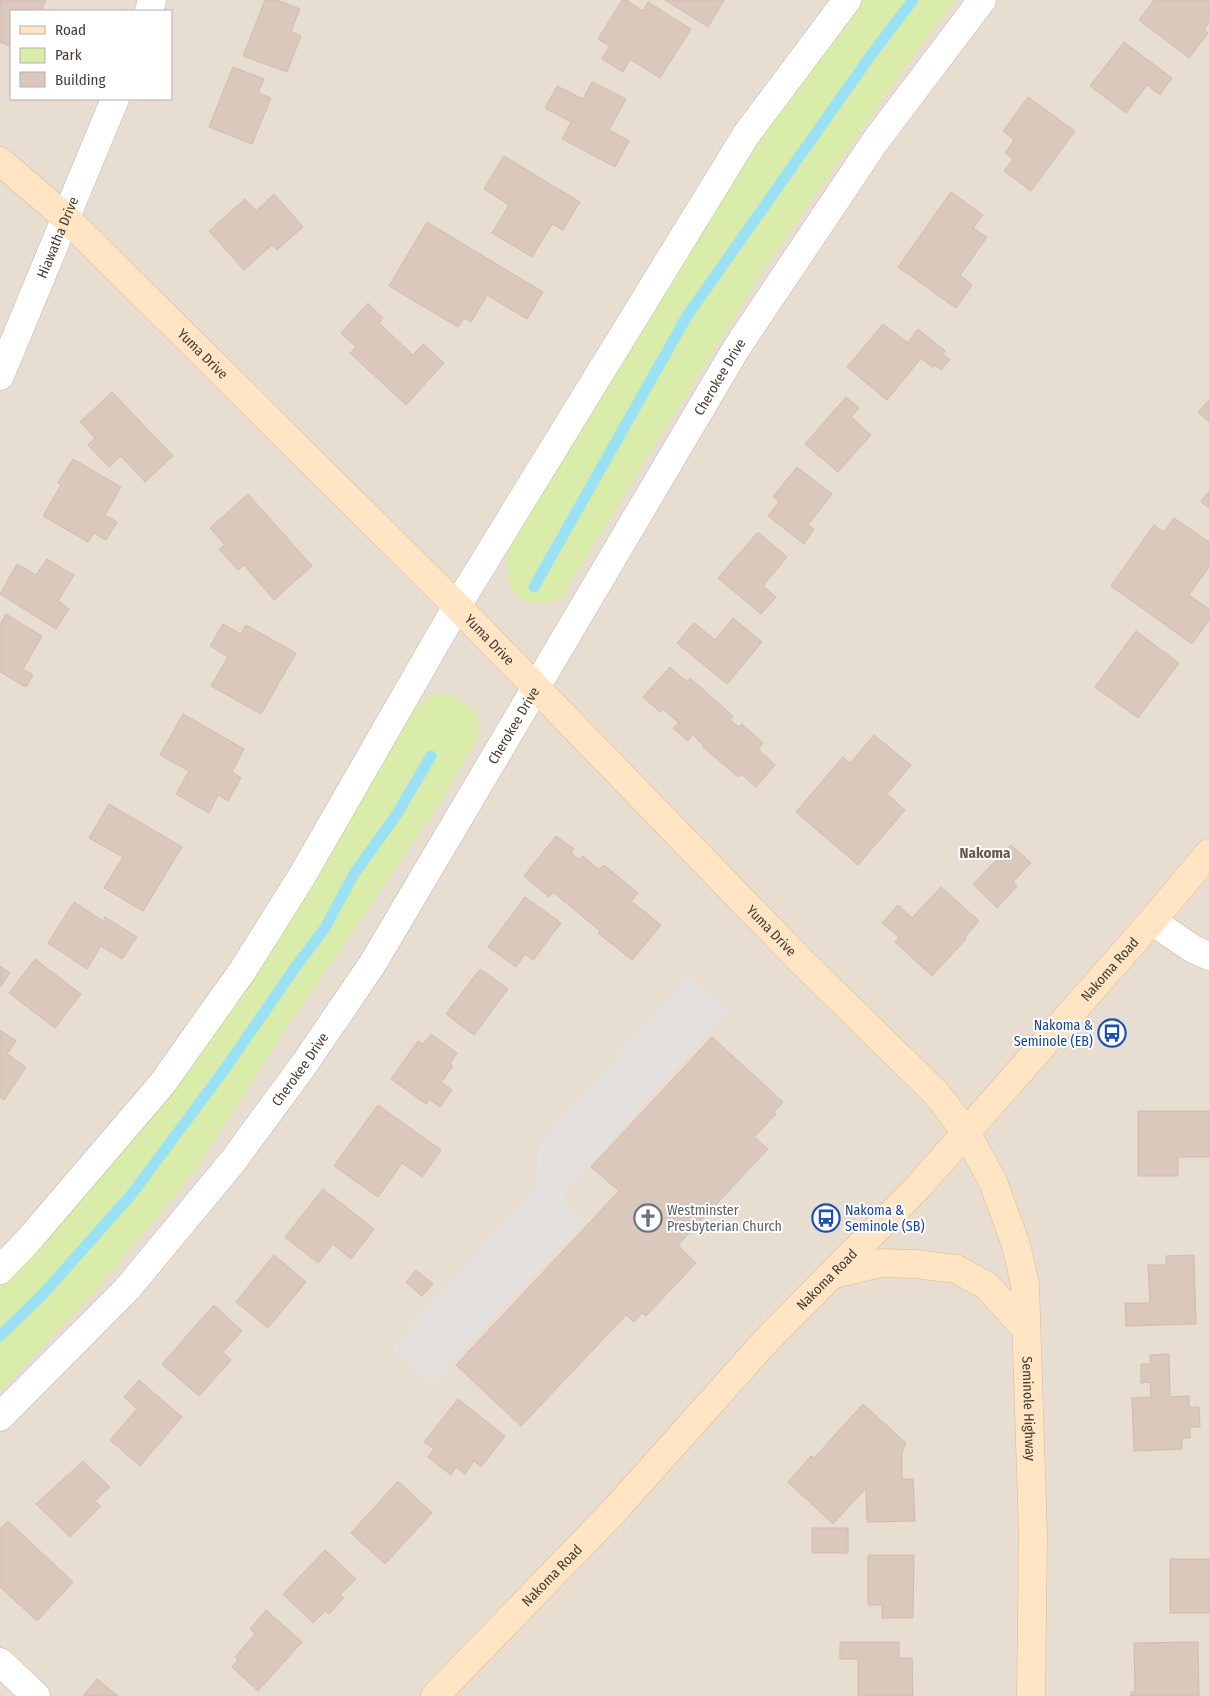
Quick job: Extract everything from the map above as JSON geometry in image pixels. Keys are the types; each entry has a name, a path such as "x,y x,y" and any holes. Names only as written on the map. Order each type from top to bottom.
{"street":[{"path":"0,1270 27,1242 162,1084 243,970 302,876 457,606 746,135 847,0"},
{"name":"Cherokee Drive","path":"0,1417 126,1288 233,1161 305,1063 373,963 736,349 874,143 982,0"},
{"name":"Hiawatha Drive","path":"0,376 115,100"},
{"name":"Yuma Drive","path":"0,161 65,216 457,606 801,961 936,1093 966,1132"},
{"name":"Nakoma Road","path":"435,1696 614,1511 763,1344 918,1187 1000,1096 1209,853"},
{"path":"1152,921 1193,948 1209,956"},
{"name":"Seminole Highway","path":"966,1132 993,1182 1016,1245 1025,1284 1032,1535 1031,1696"},
{"path":"831,1275 881,1262 956,1269 987,1286 1026,1329"},
{"path":"0,1662 36,1696"}],"shaded area":[{"name":"Nakoma","path":"0,0 1209,0 1209,1696 0,1696"},
{"path":"689,976 729,1010 562,1195 584,1223 432,1383 392,1348 535,1188 539,1144"}],"green space":[{"path":"866,0 956,0 913,56 764,269 561,598 542,604 519,599 508,582 507,554 516,537 703,225 774,121"},
{"path":"437,694 454,695 475,711 480,734 443,799 277,1043 194,1172 102,1284 0,1392 0,1287 9,1278 414,707"}],"building":[{"path":"0,0 46,0 41,10 10,10 10,47 0,42"},
{"path":"265,0 277,0 300,9 291,31 301,36 287,72 243,56"},
{"path":"622,0 626,0 643,11 648,2 691,29 660,78 630,59 623,72 602,59 610,46 598,39"},
{"path":"665,0 724,0 708,27"},
{"path":"1154,0 1209,0 1209,22 1204,29 1208,33 1189,58 1139,20"},
{"path":"1124,42 1172,78 1160,95 1147,85 1126,113 1090,86"},
{"path":"233,67 264,79 258,93 271,98 252,144 209,127"},
{"path":"592,82 626,99 609,130 629,141 615,167 562,139 571,122 545,108 557,86 583,99"},
{"path":"1028,97 1075,131 1031,191 1004,171 1013,159 1005,153 1014,140 1003,131"},
{"path":"504,156 580,202 563,230 552,224 532,257 492,233 509,205 484,189"},
{"path":"951,192 983,215 973,228 987,237 960,275 972,285 956,308 898,267"},
{"path":"274,194 303,227 277,250 272,245 244,270 209,231 245,199 256,211"},
{"path":"427,222 543,292 527,319 487,295 471,322 464,318 458,327 389,286"},
{"path":"368,303 383,318 379,323 413,355 423,344 444,363 406,405 350,353 356,347 341,333"},
{"path":"883,324 908,343 918,329 945,351 943,354 950,360 941,370 935,365 932,367 921,358 887,400 847,367"},
{"path":"112,392 173,456 145,482 121,456 109,467 88,445 95,438 80,422"},
{"path":"846,397 859,408 851,417 871,435 838,472 805,444"},
{"path":"1209,400 1209,422 1198,412"},
{"path":"73,459 121,487 105,515 117,522 106,540 94,533 88,542 43,516 61,485 58,483"},
{"path":"797,467 832,494 808,525 814,529 804,544 768,516 779,502 773,497"},
{"path":"1209,491 1209,508 1201,502"},
{"path":"248,494 312,566 274,600 244,565 238,570 219,549 225,545 210,528"},
{"path":"1174,518 1209,542 1209,567 1189,595 1209,609 1209,620 1192,644 1111,586 1154,525 1164,532"},
{"path":"758,532 787,557 763,586 776,597 761,614 718,578"},
{"path":"47,559 74,575 58,601 69,609 56,629 0,594 17,564 36,575"},
{"path":"6,614 42,636 23,669 33,675 26,687 0,672 0,625"},
{"path":"733,618 762,642 727,684 677,643 694,623 715,640"},
{"path":"223,624 241,634 246,625 296,653 261,714 211,686 228,657 210,646"},
{"path":"1136,631 1179,663 1138,718 1095,687"},
{"path":"670,667 687,682 690,678 733,716 730,720 739,727 742,724 763,743 758,749 775,765 756,787 741,774 738,777 702,746 693,735 688,741 673,728 679,723 663,709 660,712 643,697"},
{"path":"183,714 244,749 232,772 241,778 228,801 218,795 209,813 176,794 189,771 160,755"},
{"path":"874,735 911,765 887,794 905,810 858,865 796,812 843,757 850,763"},
{"path":"109,804 182,847 143,911 104,888 123,857 89,838"},
{"path":"556,836 574,849 571,853 580,860 583,856 599,870 604,865 638,893 631,901 661,925 632,960 598,933 600,931 553,892 549,897 524,876"},
{"path":"1011,845 1031,863 1013,882 1017,886 997,908 973,884"},
{"path":"941,887 979,921 965,937 966,939 932,976 895,942 899,937 882,923 898,905 912,918"},
{"path":"525,897 561,923 533,960 525,954 516,967 488,947"},
{"path":"74,902 103,921 105,917 137,937 122,959 101,946 87,969 48,943"},
{"path":"35,959 81,994 55,1028 9,993"},
{"path":"0,966 10,973 0,987"},
{"path":"480,969 508,989 474,1035 446,1014"},
{"path":"0,1030 16,1041 7,1054 26,1067 4,1100 0,1097"},
{"path":"431,1034 457,1053 450,1064 453,1066 441,1082 452,1090 440,1107 429,1099 426,1104 391,1079 418,1041 423,1044"},
{"name":"Westminster Presbyterian Church","path":"712,1037 783,1102 774,1112 776,1114 754,1137 768,1149 678,1245 696,1263 646,1316 642,1313 634,1322 626,1315 521,1426 456,1365 619,1191 591,1167"},
{"path":"378,1105 441,1150 422,1177 402,1163 378,1197 334,1166"},
{"path":"1138,1111 1209,1111 1209,1157 1178,1157 1178,1176 1138,1176"},
{"path":"323,1189 374,1229 351,1259 333,1244 318,1263 285,1237"},
{"path":"274,1255 306,1282 268,1328 236,1302"},
{"path":"1194,1255 1196,1324 1126,1326 1125,1303 1150,1303 1148,1265 1166,1265 1166,1256"},
{"path":"416,1270 433,1284 422,1296 406,1282"},
{"path":"214,1305 242,1331 223,1352 231,1360 199,1396 162,1364"},
{"path":"1169,1354 1170,1397 1189,1396 1189,1407 1199,1407 1200,1427 1190,1427 1190,1438 1182,1438 1182,1449 1134,1451 1132,1398 1151,1397 1150,1382 1141,1383 1141,1364 1150,1364 1150,1355"},
{"path":"139,1380 182,1417 140,1466 110,1440 137,1409 124,1397"},
{"path":"458,1399 505,1436 481,1467 474,1461 465,1474 456,1467 451,1475 428,1457 434,1449 424,1442"},
{"path":"863,1404 906,1443 902,1452 902,1479 913,1479 915,1521 867,1522 866,1488 833,1524 788,1482 811,1456 814,1458"},
{"path":"83,1461 110,1487 95,1501 101,1506 70,1537 36,1504"},
{"path":"398,1481 432,1513 385,1564 351,1533"},
{"path":"8,1521 73,1582 37,1621 0,1587 0,1529"},
{"path":"812,1528 848,1528 848,1553 812,1553"},
{"path":"325,1550 356,1579 340,1595 344,1598 329,1614 325,1611 313,1623 283,1594"},
{"path":"868,1555 914,1555 913,1618 882,1618 882,1605 868,1605"},
{"path":"1170,1559 1209,1559 1209,1613 1170,1613"},
{"path":"266,1610 302,1642 258,1691 232,1667 238,1660 235,1657 255,1634 250,1629"},
{"path":"840,1642 899,1642 899,1658 912,1658 913,1696 858,1696 858,1659 840,1659"},
{"path":"1198,1642 1199,1696 1131,1696 1131,1692 1135,1692 1134,1643"},
{"path":"97,1679 118,1696 83,1696"}],"waterway":[{"path":"534,587 687,316 871,55 913,0"},
{"path":"0,1336 44,1293 131,1195 225,1069 294,969 325,928 354,874 397,814 431,756"}],"place":[{"name":"Nakoma & Seminole (EB)","path":"1112,1033"},
{"name":"Westminster Presbyterian Church","path":"648,1218"},
{"name":"Nakoma & Seminole (SB)","path":"826,1218"}],"district":[{"name":"Nakoma","path":"985,853"}]}
